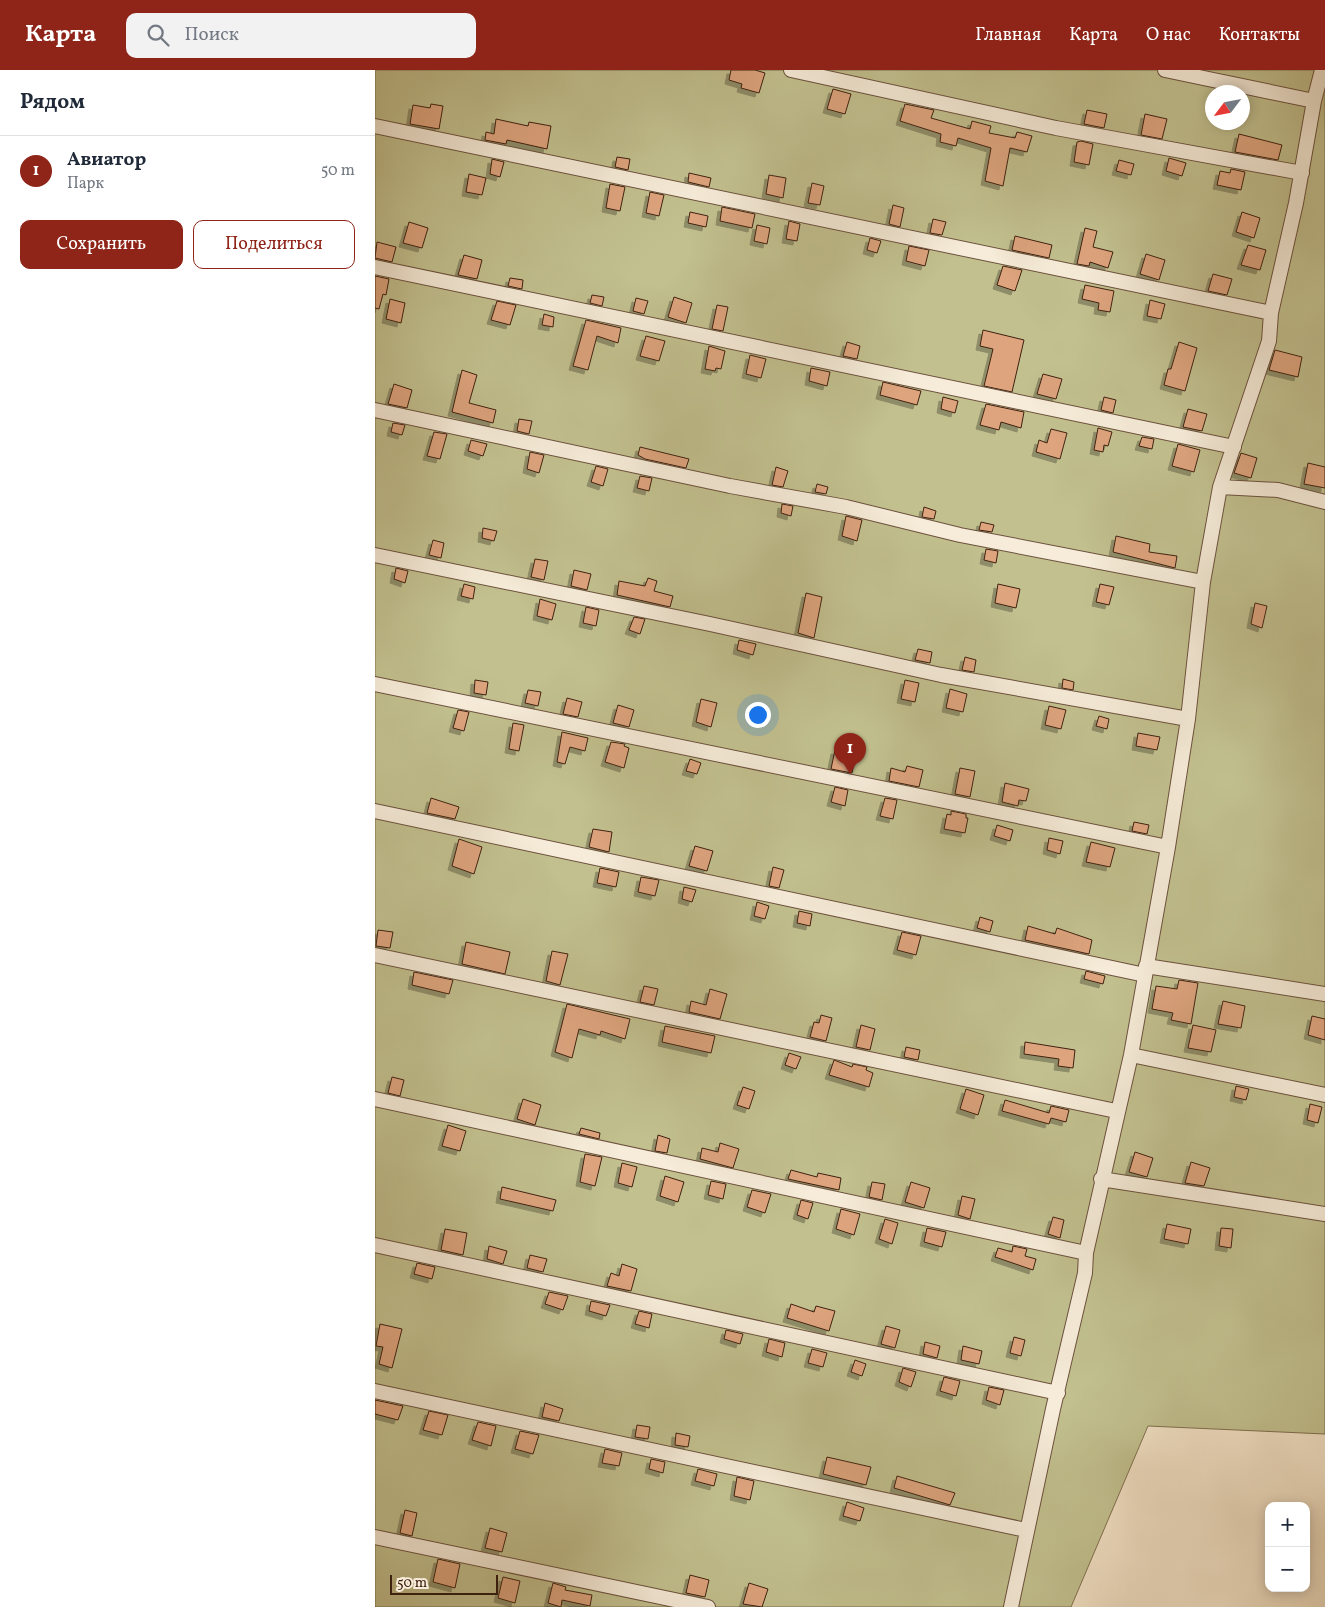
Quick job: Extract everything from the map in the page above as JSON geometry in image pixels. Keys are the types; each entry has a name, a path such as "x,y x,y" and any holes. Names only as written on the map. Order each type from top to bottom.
{"street":[{"path":"791,70 1056,128 1302,173"},
{"path":"1165,70 1314,101"},
{"path":"1011,1607 1026,1530 1085,1273 1086,1253 1101,1179 1131,1055 1168,848 1188,719 1203,582 1220,487 1269,341 1271,314 1322,70"},
{"path":"375,126 1271,314"},
{"path":"375,267 1233,447"},
{"path":"375,410 730,486 845,507 960,534 1203,582"},
{"path":"1220,487 1278,490 1325,502"},
{"path":"375,555 710,624 941,675 1188,719"},
{"path":"375,684 1168,848"},
{"path":"375,810 1146,970 1325,994"},
{"path":"375,955 1117,1111"},
{"path":"1131,1055 1325,1096"},
{"path":"375,1099 1086,1253"},
{"path":"1101,1179 1325,1214"},
{"path":"375,1245 1058,1393"},
{"path":"375,1391 1026,1530"},
{"path":"375,1537 708,1607"}],"shaded area":[{"path":"375,70 1325,70 1325,1434 1148,1426 1071,1607 375,1607"}],"building":[{"path":"731,70 755,70 765,73 759,93 741,88 742,84 729,80"},
{"path":"833,89 851,94 845,114 827,109"},
{"path":"431,104 443,106 439,129 410,124 413,105 430,108"},
{"path":"905,104 934,110 931,118 970,129 972,121 991,126 989,133 1015,138 1017,132 1032,136 1027,152 1010,148 1003,186 985,181 991,148 958,138 956,146 940,142 941,134 900,121"},
{"path":"1087,110 1107,114 1104,128 1084,124"},
{"path":"1145,114 1167,119 1162,139 1141,135"},
{"path":"496,119 528,126 529,122 551,126 547,149 507,140 506,144 485,140 486,132 494,134"},
{"path":"1239,134 1282,145 1278,160 1235,152"},
{"path":"1077,142 1093,144 1089,165 1074,162"},
{"path":"617,157 630,159 628,170 615,167"},
{"path":"1169,158 1186,163 1182,176 1166,171"},
{"path":"492,159 504,162 500,177 490,174"},
{"path":"1119,160 1134,164 1131,175 1116,171"},
{"path":"1231,169 1245,172 1241,190 1217,185 1220,171 1230,173"},
{"path":"689,173 711,178 709,187 688,182"},
{"path":"469,174 486,178 482,195 466,192"},
{"path":"769,175 786,178 783,198 766,194"},
{"path":"812,183 824,186 820,205 808,203"},
{"path":"610,184 625,187 620,211 606,208"},
{"path":"650,192 664,195 659,216 646,213"},
{"path":"893,205 904,208 900,227 889,224"},
{"path":"722,207 755,214 752,228 720,221"},
{"path":"690,212 708,216 706,227 688,223"},
{"path":"1242,212 1260,218 1254,238 1236,232"},
{"path":"933,219 946,222 942,235 930,233"},
{"path":"789,221 800,224 797,241 786,239"},
{"path":"409,222 428,228 422,248 403,243"},
{"path":"757,225 770,228 767,244 754,241"},
{"path":"1085,228 1097,231 1093,247 1113,252 1108,268 1090,262 1089,266 1077,264"},
{"path":"1015,236 1052,245 1049,258 1012,250"},
{"path":"870,238 881,241 877,253 867,250"},
{"path":"377,242 396,247 392,262 375,258"},
{"path":"1248,245 1266,250 1260,270 1241,265"},
{"path":"909,246 929,250 925,266 906,261"},
{"path":"1146,254 1165,260 1159,280 1140,274"},
{"path":"464,255 482,260 477,279 458,275"},
{"path":"1003,266 1022,270 1015,291 997,285"},
{"path":"1213,274 1232,279 1227,295 1208,291"},
{"path":"375,276 389,279 386,295 383,294 379,309 375,308"},
{"path":"510,278 523,280 522,289 508,286"},
{"path":"1085,285 1114,291 1110,312 1098,310 1099,303 1082,299"},
{"path":"592,295 604,297 602,306 590,303"},
{"path":"674,297 692,303 686,323 668,317"},
{"path":"636,298 648,301 644,314 633,311"},
{"path":"390,299 405,303 401,323 386,319"},
{"path":"1150,300 1165,304 1161,319 1147,316"},
{"path":"497,301 516,305 510,325 491,320"},
{"path":"717,305 728,307 723,331 712,329"},
{"path":"544,314 554,317 553,327 542,325"},
{"path":"586,320 621,328 618,343 597,336 588,370 573,366"},
{"path":"983,330 1024,340 1012,392 984,386 993,349 980,346"},
{"path":"646,336 665,341 659,361 640,356"},
{"path":"847,342 860,346 857,359 843,356"},
{"path":"1179,342 1197,348 1185,391 1164,385"},
{"path":"709,346 725,351 721,369 716,368 715,371 705,369"},
{"path":"1275,350 1302,357 1298,377 1269,370"},
{"path":"750,355 766,359 761,378 746,374"},
{"path":"811,368 830,372 827,386 809,381"},
{"path":"462,370 477,375 469,403 496,410 493,423 452,412"},
{"path":"1043,374 1062,379 1056,399 1037,394"},
{"path":"883,382 921,391 917,405 880,395"},
{"path":"394,384 412,390 407,408 388,404"},
{"path":"943,397 958,401 955,413 941,409"},
{"path":"1104,397 1116,400 1113,413 1101,410"},
{"path":"986,404 1024,412 1021,428 1001,422 999,430 980,425"},
{"path":"1188,409 1207,414 1202,431 1183,427"},
{"path":"519,419 532,421 529,434 517,431"},
{"path":"393,423 405,425 402,435 391,432"},
{"path":"1098,428 1112,432 1108,446 1104,445 1103,452 1094,450"},
{"path":"1051,429 1067,433 1060,459 1036,452 1039,440 1047,443"},
{"path":"434,432 447,434 440,459 427,456"},
{"path":"1142,437 1154,439 1152,449 1139,446"},
{"path":"471,440 487,444 483,456 468,451"},
{"path":"1178,444 1200,450 1194,472 1172,466"},
{"path":"640,447 689,459 686,468 645,459 638,455"},
{"path":"530,452 544,455 539,473 527,469"},
{"path":"1241,453 1257,458 1251,478 1234,473"},
{"path":"1308,463 1325,467 1325,488 1304,484"},
{"path":"596,466 608,469 603,486 591,482"},
{"path":"776,467 788,471 783,487 772,485"},
{"path":"640,476 652,478 649,491 637,488"},
{"path":"817,484 828,487 826,494 815,492"},
{"path":"782,504 793,506 791,516 781,513"},
{"path":"924,507 936,511 934,519 922,517"},
{"path":"846,516 862,520 857,541 842,536"},
{"path":"981,522 994,525 992,532 979,530"},
{"path":"483,528 497,531 494,541 482,538"},
{"path":"1116,536 1150,544 1149,552 1177,556 1175,568 1113,552"},
{"path":"433,540 444,543 441,558 429,555"},
{"path":"986,549 998,551 996,563 984,560"},
{"path":"535,559 548,561 544,580 531,577"},
{"path":"396,568 408,571 405,583 394,579"},
{"path":"574,570 591,574 587,590 571,586"},
{"path":"648,578 657,581 654,591 673,596 670,607 617,595 619,581 645,586"},
{"path":"464,584 475,587 473,599 461,596"},
{"path":"998,584 1020,589 1016,608 995,603"},
{"path":"1100,584 1114,587 1109,605 1096,602"},
{"path":"806,593 822,597 814,638 798,633"},
{"path":"540,599 556,604 552,620 537,616"},
{"path":"1255,603 1267,606 1262,628 1251,624"},
{"path":"586,607 599,610 596,626 583,623"},
{"path":"634,617 645,619 640,634 629,630"},
{"path":"739,640 756,644 753,655 737,650"},
{"path":"918,649 932,652 930,663 915,660"},
{"path":"965,657 976,660 974,672 962,670"},
{"path":"1063,679 1074,682 1073,690 1062,688"},
{"path":"475,680 488,682 486,695 474,693"},
{"path":"905,680 919,683 915,702 901,699"},
{"path":"950,689 967,694 963,712 946,708"},
{"path":"528,690 541,692 538,706 525,703"},
{"path":"567,698 582,702 578,717 563,714"},
{"path":"701,699 717,703 711,727 696,722"},
{"path":"618,705 634,710 629,727 613,723"},
{"path":"1049,706 1066,710 1061,729 1045,725"},
{"path":"458,710 469,712 464,731 453,728"},
{"path":"1099,716 1109,719 1107,729 1096,726"},
{"path":"513,723 524,725 519,751 509,749"},
{"path":"562,732 588,738 585,751 570,747 565,764 557,762"},
{"path":"1138,733 1160,737 1157,750 1136,746"},
{"path":"611,742 625,744 624,746 629,748 624,768 605,762"},
{"path":"835,750 856,754 852,773 831,769"},
{"path":"690,759 701,763 697,774 686,771"},
{"path":"907,766 923,770 919,787 889,781 891,768 905,772"},
{"path":"960,768 975,771 970,797 955,794"},
{"path":"1005,783 1029,789 1026,801 1019,800 1018,806 1002,802"},
{"path":"835,787 848,790 845,806 831,802"},
{"path":"431,798 459,807 455,819 427,813"},
{"path":"885,798 897,800 893,819 880,816"},
{"path":"951,811 966,814 966,818 968,818 965,833 944,829 947,814 951,815"},
{"path":"1134,822 1149,825 1147,834 1132,831"},
{"path":"997,825 1013,830 1010,841 994,836"},
{"path":"593,829 612,832 609,852 589,847"},
{"path":"1049,838 1063,841 1060,854 1047,850"},
{"path":"459,839 482,847 474,874 452,866"},
{"path":"1091,842 1115,848 1110,867 1086,862"},
{"path":"695,846 713,851 707,871 689,866"},
{"path":"773,867 784,870 779,888 769,886"},
{"path":"600,868 619,872 616,887 597,883"},
{"path":"641,877 659,880 655,896 638,892"},
{"path":"684,887 696,890 692,902 682,899"},
{"path":"757,902 769,906 765,919 754,916"},
{"path":"799,911 812,914 810,926 797,923"},
{"path":"980,917 993,921 990,932 977,928"},
{"path":"1028,926 1055,934 1057,928 1092,940 1089,954 1025,940"},
{"path":"378,930 393,932 390,948 376,946"},
{"path":"902,932 921,936 916,955 897,950"},
{"path":"466,942 510,952 505,974 462,964"},
{"path":"552,951 568,954 560,985 546,981"},
{"path":"1086,971 1105,976 1103,984 1084,979"},
{"path":"414,972 453,980 449,994 412,985"},
{"path":"1179,980 1198,983 1191,1024 1171,1020 1173,1013 1152,1009 1156,986 1177,989"},
{"path":"644,986 658,989 654,1005 640,1002"},
{"path":"710,989 727,994 720,1019 689,1012 691,1001 706,1005"},
{"path":"1223,1001 1245,1006 1241,1028 1218,1024"},
{"path":"567,1004 630,1019 625,1039 601,1031 600,1035 579,1029 572,1058 555,1052"},
{"path":"821,1015 832,1018 826,1041 810,1037 814,1022 819,1023"},
{"path":"1312,1016 1325,1019 1325,1040 1308,1035"},
{"path":"861,1025 875,1029 870,1050 856,1047"},
{"path":"1193,1025 1216,1030 1211,1052 1188,1048"},
{"path":"665,1026 715,1036 711,1053 662,1042"},
{"path":"1025,1042 1075,1050 1073,1068 1058,1066 1059,1059 1024,1054"},
{"path":"906,1047 920,1050 918,1060 904,1057"},
{"path":"789,1053 801,1057 796,1069 785,1065"},
{"path":"834,1060 852,1067 853,1064 867,1067 866,1070 873,1073 869,1087 829,1075"},
{"path":"392,1077 404,1080 400,1096 388,1093"},
{"path":"1236,1086 1249,1089 1246,1100 1234,1097"},
{"path":"743,1087 755,1091 749,1109 737,1105"},
{"path":"966,1089 984,1095 978,1115 960,1109"},
{"path":"523,1099 541,1105 535,1125 517,1119"},
{"path":"1005,1100 1049,1113 1051,1106 1069,1110 1066,1122 1051,1118 1049,1124 1002,1111"},
{"path":"1310,1104 1322,1107 1318,1123 1307,1120"},
{"path":"448,1125 466,1131 460,1151 442,1146"},
{"path":"581,1128 600,1133 599,1139 579,1134"},
{"path":"658,1135 670,1139 667,1153 655,1151"},
{"path":"720,1143 739,1149 733,1168 700,1159 702,1148 718,1152"},
{"path":"1135,1152 1153,1158 1147,1177 1129,1172"},
{"path":"585,1154 602,1157 595,1186 580,1182"},
{"path":"1191,1162 1210,1168 1204,1186 1185,1183"},
{"path":"622,1163 637,1167 632,1187 618,1183"},
{"path":"791,1170 817,1177 818,1173 841,1178 839,1190 788,1179"},
{"path":"665,1176 684,1182 678,1202 660,1196"},
{"path":"711,1181 726,1184 723,1199 708,1195"},
{"path":"872,1182 885,1184 882,1200 869,1197"},
{"path":"911,1182 930,1188 924,1208 905,1202"},
{"path":"502,1187 556,1200 553,1211 500,1199"},
{"path":"752,1190 771,1194 765,1213 747,1207"},
{"path":"962,1196 975,1199 970,1219 958,1215"},
{"path":"801,1200 813,1203 808,1219 797,1215"},
{"path":"841,1209 860,1214 854,1235 836,1229"},
{"path":"1053,1217 1064,1220 1060,1238 1048,1234"},
{"path":"885,1219 898,1223 892,1244 879,1239"},
{"path":"1167,1224 1191,1229 1188,1244 1164,1239"},
{"path":"927,1228 946,1232 942,1247 924,1242"},
{"path":"1221,1228 1233,1229 1231,1248 1219,1246"},
{"path":"445,1229 467,1233 463,1255 441,1250"},
{"path":"489,1246 507,1251 503,1264 487,1259"},
{"path":"1013,1246 1027,1249 1025,1256 1036,1259 1033,1270 995,1257 998,1248 1012,1252"},
{"path":"530,1255 547,1259 543,1272 527,1268"},
{"path":"417,1263 435,1267 432,1279 414,1274"},
{"path":"622,1264 637,1269 631,1291 607,1286 611,1273 619,1276"},
{"path":"549,1292 568,1296 563,1310 545,1304"},
{"path":"591,1301 610,1305 606,1316 589,1311"},
{"path":"791,1304 814,1312 816,1306 835,1311 829,1331 787,1318"},
{"path":"639,1311 652,1314 649,1328 635,1324"},
{"path":"380,1324 402,1329 392,1368 379,1364 383,1347 376,1346"},
{"path":"886,1326 900,1330 895,1348 881,1344"},
{"path":"726,1330 743,1334 740,1344 724,1339"},
{"path":"1014,1337 1025,1340 1021,1356 1010,1353"},
{"path":"769,1339 785,1343 782,1357 766,1352"},
{"path":"925,1342 940,1346 937,1358 923,1354"},
{"path":"963,1346 982,1351 979,1364 961,1360"},
{"path":"812,1349 827,1353 823,1367 808,1363"},
{"path":"855,1360 866,1364 862,1376 851,1372"},
{"path":"903,1368 916,1372 911,1387 899,1382"},
{"path":"944,1377 960,1381 956,1396 940,1391"},
{"path":"989,1387 1004,1390 1000,1405 986,1400"},
{"path":"375,1400 403,1406 398,1420 375,1414"},
{"path":"545,1403 563,1409 559,1421 542,1417"},
{"path":"429,1411 448,1415 442,1435 423,1430"},
{"path":"478,1422 496,1426 491,1446 472,1440"},
{"path":"637,1425 650,1427 648,1439 635,1437"},
{"path":"520,1431 539,1435 533,1454 515,1449"},
{"path":"676,1433 690,1436 688,1447 675,1445"},
{"path":"605,1449 622,1453 619,1466 602,1463"},
{"path":"827,1457 871,1467 866,1485 823,1474"},
{"path":"651,1459 665,1462 663,1473 649,1469"},
{"path":"698,1469 717,1474 714,1486 695,1481"},
{"path":"897,1476 955,1493 950,1505 894,1488"},
{"path":"737,1477 754,1481 750,1500 734,1496"},
{"path":"847,1502 864,1508 860,1521 843,1516"},
{"path":"405,1510 417,1513 412,1536 400,1533"},
{"path":"490,1528 507,1533 502,1552 485,1548"},
{"path":"438,1559 460,1564 455,1588 433,1582"},
{"path":"690,1575 709,1580 705,1597 686,1593"},
{"path":"503,1577 520,1581 515,1603 498,1598"},
{"path":"553,1583 566,1587 565,1590 592,1595 590,1606 562,1600 561,1607 548,1603"},
{"path":"749,1583 768,1589 762,1607 743,1604"}],"place":[{"name":"Авиатор","path":"850,774"}]}
